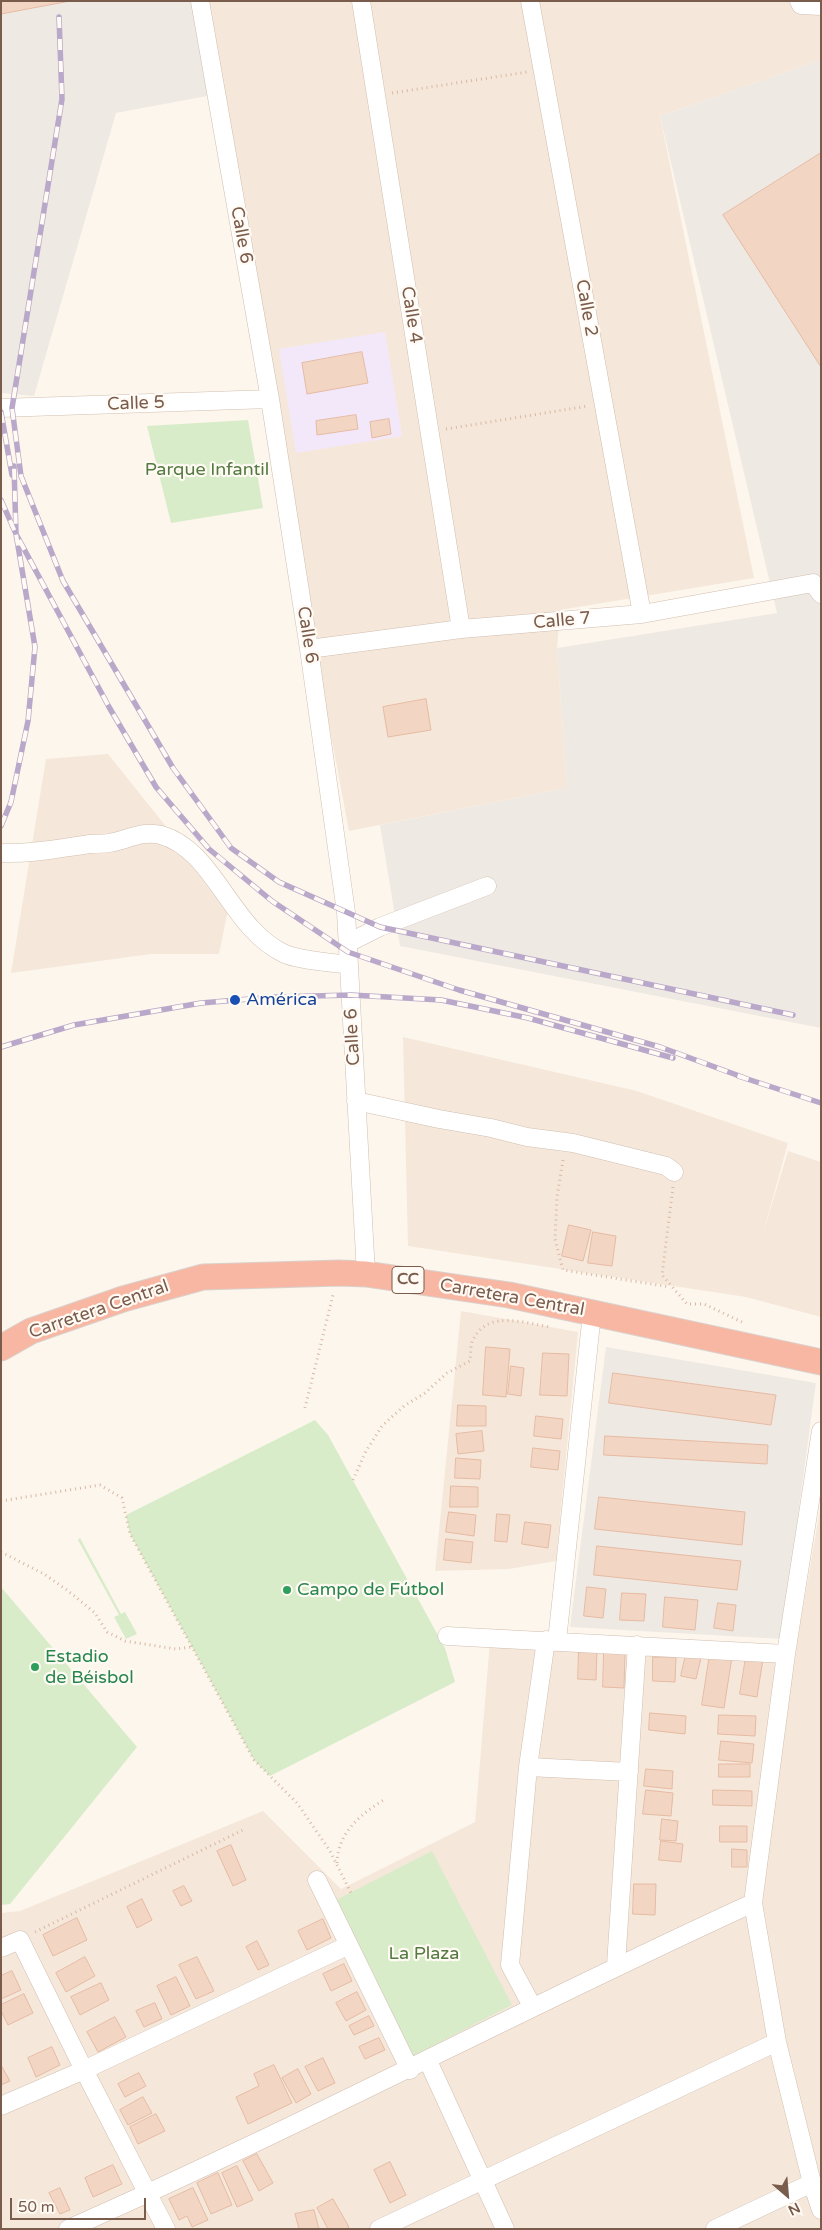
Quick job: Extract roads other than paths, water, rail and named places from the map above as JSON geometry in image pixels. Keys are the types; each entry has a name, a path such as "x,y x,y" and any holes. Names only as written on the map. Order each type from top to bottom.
{"highway":[{"name":"Carretera Central","path":"1,1348 31,1331 123,1299 203,1277 339,1273 366,1274 509,1295 821,1362"}],"street":[{"name":"Calle 6","path":"200,1 270,399 309,650 346,912 366,1274"},
{"name":"Calle 4","path":"361,1 462,629"},
{"name":"Calle 2","path":"530,1 642,614"},
{"path":"799,1 801,5 821,6"},
{"name":"Calle 5","path":"1,408 270,399"},
{"name":"Calle 7","path":"309,650 462,629 642,614 817,588"},
{"path":"3,853 69,849 110,843 134,835 159,834 178,841 200,862 218,882 235,911 257,936 286,955 349,965"},
{"path":"348,943 380,927 487,886"},
{"path":"356,1101 429,1118 491,1128 527,1138 562,1142 666,1166 674,1172"},
{"path":"532,2006 510,1964 528,1767 552,1641 592,1313"},
{"path":"821,1430 786,1654 753,1903 777,2042 812,2183 821,2210"},
{"path":"448,1636 786,1654"},
{"path":"616,1965 637,1645"},
{"path":"528,1767 629,1772"},
{"path":"317,1880 410,2070"},
{"path":"68,2229 148,2194 410,2070 532,2006 616,1965 753,1903"},
{"path":"1,1948 20,1940 166,2229"},
{"path":"1,2106 84,2070 349,1945"},
{"path":"379,2229 777,2042"},
{"path":"428,2061 505,2229"},
{"path":"715,2229 812,2183"}],"railway":[{"path":"59,17 62,99 12,408 21,476 63,581 173,768 231,848 279,882 380,927 793,1015"},
{"path":"1,412 12,475"},
{"path":"1,826 11,802 28,721 35,647 16,534 14,466"},
{"path":"1,500 16,534 109,707 156,787 209,849 272,901 348,952 459,990 660,1047 745,1078"},
{"path":"1,1047 74,1025 201,1003 274,997 351,995 441,1000 528,1018 673,1058"},
{"path":"738,1076 821,1103"}],"place":[{"name":"América","path":"235,1000"},
{"name":"Campo de Fútbol","path":"287,1590"},
{"name":"Estadio de Béisbol","path":"35,1667"}],"park label":[{"name":"Parque Infantil","path":"207,470"},
{"name":"La Plaza","path":"424,1954"}]}
